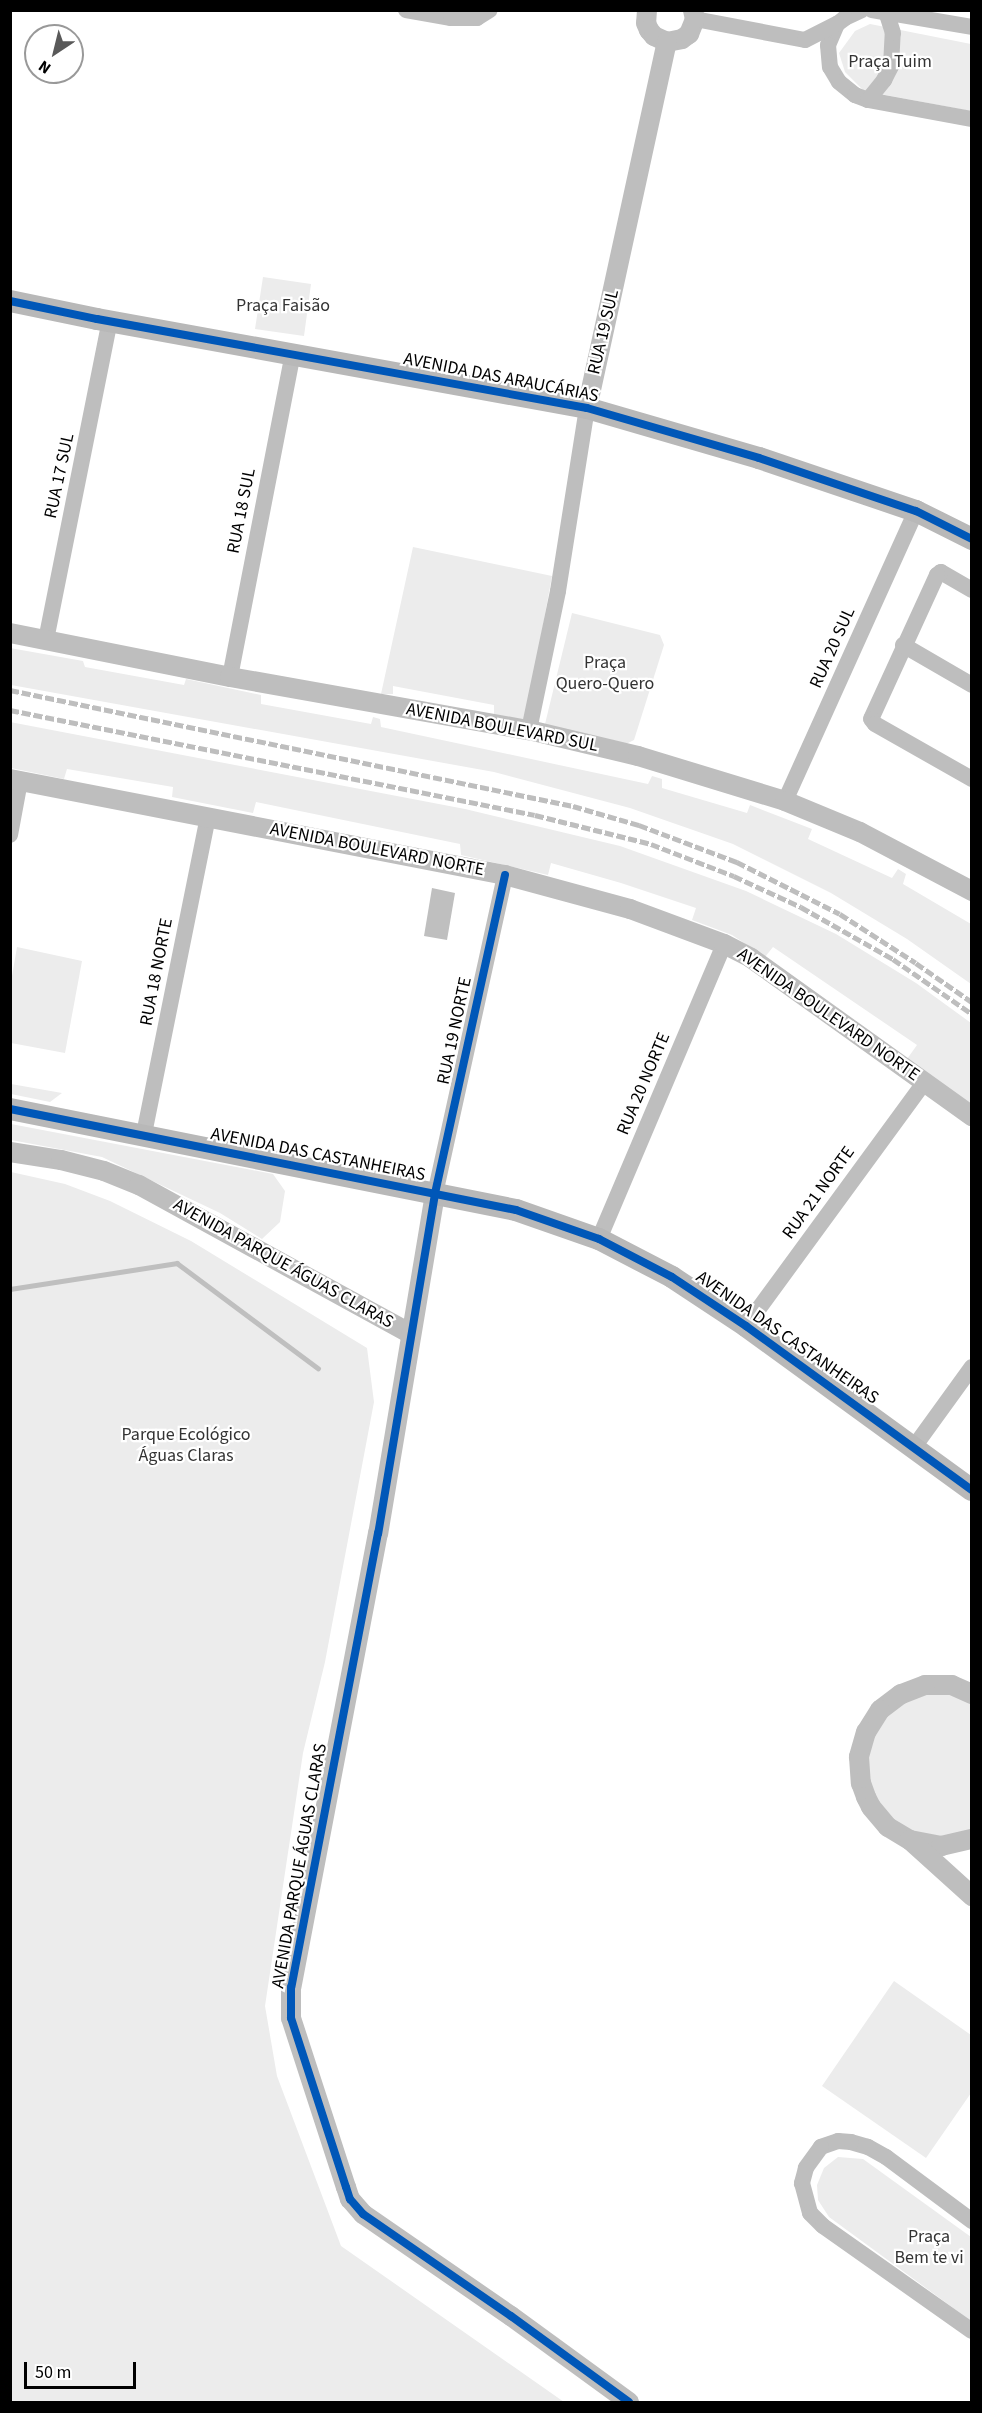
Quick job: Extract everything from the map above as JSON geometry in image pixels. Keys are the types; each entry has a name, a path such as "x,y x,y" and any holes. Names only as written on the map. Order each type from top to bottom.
{"main road":[{"name":"AVENIDA DAS ARAUCÁRIAS","path":"10,301 587,408 759,458 916,511 972,538"},
{"name":"AVENIDA DAS CASTANHEIRAS","path":"10,1109 516,1210 599,1239 672,1277 746,1326 972,1490"}],"street":[{"path":"406,10 477,18 490,10"},
{"path":"647,10 646,23 649,30 654,36 667,42 682,39 689,34 694,15 805,40 830,67 839,82 855,95 868,100 972,119"},
{"path":"805,40 862,10"},
{"path":"879,11 972,27"},
{"path":"868,100 884,80 891,66 893,33 879,11"},
{"path":"830,67 828,45 837,24"},
{"name":"RUA 19 SUL","path":"529,730 558,591 587,408 667,42"},
{"name":"RUA 17 SUL","path":"46,639 110,320"},
{"name":"RUA 18 SUL","path":"230,677 293,353"},
{"name":"RUA 20 SUL","path":"785,801 916,511"},
{"path":"972,590 939,572 903,645 871,719 972,779"},
{"name":"AVENIDA BOULEVARD SUL","path":"10,633 230,677 529,730 638,756 785,801 860,832 972,891"},
{"path":"903,645 972,685"},
{"path":"10,835 15,780"},
{"name":"AVENIDA BOULEVARD NORTE","path":"15,780 505,875 630,909 724,944 751,958 972,1116"},
{"name":"RUA 18 NORTE","path":"144,1134 208,817"},
{"name":"RUA 19 NORTE","path":"435,1194 505,875"},
{"name":"RUA 20 NORTE","path":"599,1239 724,944"},
{"name":"RUA 21 NORTE","path":"746,1326 924,1083"},
{"name":"AVENIDA PARQUE ÁGUAS CLARAS","path":"10,1152 93,1168 139,1185 411,1334 378,1533 291,1988 291,2018 350,2199 363,2214 511,2316 628,2403"},
{"path":"411,1334 435,1194"},
{"path":"914,1447 972,1367"},
{"path":"972,1694 952,1685 926,1685 901,1694 880,1710 866,1732 859,1757 861,1783 871,1807 888,1827 910,1840 972,1896"},
{"path":"910,1840 941,1846 972,1839"},
{"path":"972,2221 886,2157 868,2147 838,2140 821,2147 806,2168 802,2183 810,2213 823,2226 972,2331"}],"green space":[{"name":"Praça Tuim","path":"870,24 971,44 971,111 864,91 845,72 839,53 855,31"},
{"name":"Praça Faisão","path":"263,277 311,284 304,336 255,329"},
{"path":"413,547 552,576 525,723 494,717 494,705 393,686 393,694 381,694"},
{"name":"Praça Quero-Quero","path":"572,613 660,635 664,645 634,740 622,746 545,724"},
{"path":"10,648 83,661 85,667 184,685 186,679 261,695 261,704 371,724 373,717 380,719 381,727 648,784 652,776 662,779 662,788 747,813 750,805 812,829 808,839 892,878 898,869 906,874 903,884 971,924 971,984 907,939 831,893 733,844 630,808 494,772 11,685"},
{"path":"10,722 465,809 620,846 746,891 836,934 916,983 971,1023 971,1105 907,1059 917,1045 773,947 765,957 732,935 692,920 696,908 551,863 548,875 461,855 460,844 256,802 253,813 172,797 173,787 67,769 64,779 11,768"},
{"path":"17,947 82,961 65,1053 11,1043 11,982"},
{"path":"10,1084 62,1093 50,1102 11,1094"},
{"path":"11,1124 273,1174 285,1191 280,1222 262,1239 220,1213 102,1157 11,1140"},
{"name":"Parque Ecológico Águas Claras","path":"11,1172 65,1184 110,1201 191,1241 367,1348 374,1402 325,1662 303,1753 265,2006 277,2076 341,2246 564,2402 11,2402"},
{"path":"921,1689 971,1697 971,1834 949,1841 911,1835 875,1807 865,1783 867,1736 880,1712"},
{"path":"894,1981 971,2035 971,2093 926,2158 822,2086"},
{"name":"Praça Bem te vi","path":"838,2157 863,2159 971,2237 971,2321 829,2217 818,2200 817,2185 824,2168"}],"shaded area":[{"path":"432,888 455,893 447,940 424,936"}],"waterway":[{"path":"10,1289 177,1263 318,1368"}],"railway":[{"path":"10,690 573,806 639,825 737,862 840,914 972,1002"},
{"path":"10,710 535,815 651,844 734,876 801,907 893,959 972,1014"}],"cycle path":[{"path":"10,301 97,319 587,408 759,458 916,511 972,539"},
{"path":"505,875 435,1194 378,1533 291,1987 291,2018 350,2199 363,2214 511,2316 629,2402"},
{"path":"10,1109 516,1210 599,1239 672,1277 746,1326 972,1490"}]}
